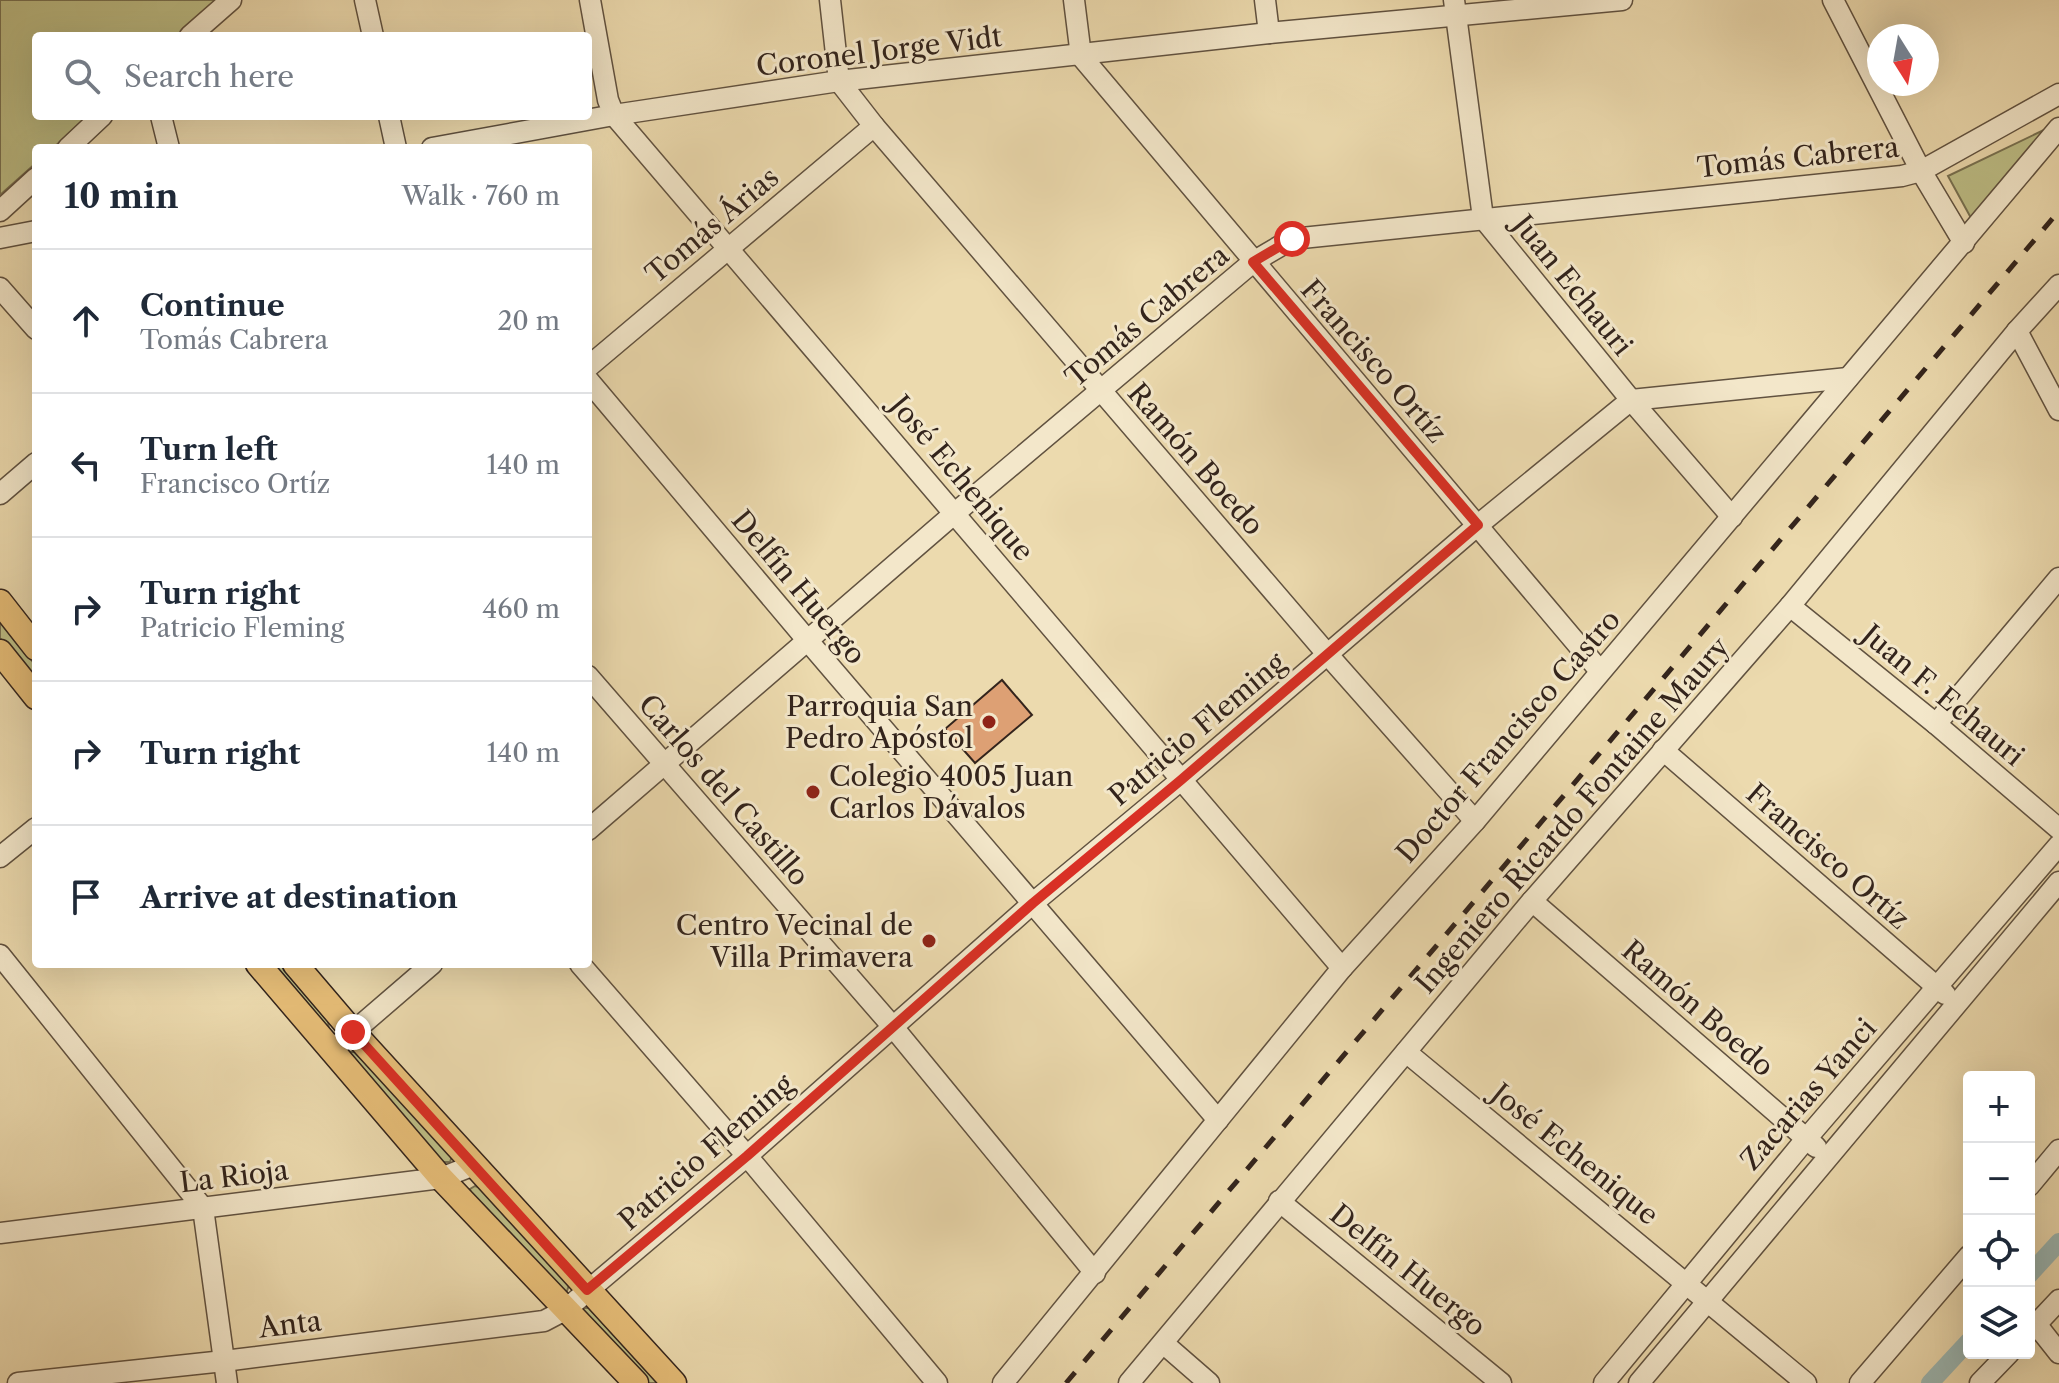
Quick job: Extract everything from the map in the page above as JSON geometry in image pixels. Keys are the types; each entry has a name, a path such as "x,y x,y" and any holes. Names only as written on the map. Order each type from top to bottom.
{"main road":[{"path":"0,602 32,643"},
{"path":"0,652 32,692"},
{"path":"261,968 441,1178 636,1383"},
{"path":"298,968 353,1032 674,1383"}],"street":[{"path":"195,32 231,0"},
{"path":"365,0 372,32"},
{"name":"José Echenique","path":"590,0 608,100 614,115 1342,968"},
{"path":"830,0 839,81"},
{"path":"1074,0 1081,56"},
{"path":"1265,0 1269,33"},
{"name":"Coronel Jorge Vidt","path":"592,119 839,81 1081,56 1455,8 1622,0"},
{"path":"1833,0 1921,171 1964,243"},
{"name":"Juan Echauri","path":"1455,8 1483,218 1631,400 1732,517"},
{"name":"Francisco Ortíz","path":"1081,56 1600,671"},
{"name":"Ramón Boedo","path":"839,81 874,126 1328,655 1475,821"},
{"name":"Tomás Cabrera","path":"592,827 955,513 1253,262 1292,239 1902,176 1921,171 2059,94"},
{"path":"72,144 98,120"},
{"path":"162,120 168,144"},
{"path":"390,120 395,144"},
{"name":"Coronel Jorge Vidt","path":"454,144 586,120"},
{"name":"Tomás Árias","path":"592,364 874,126"},
{"name":"Doctor Francisco Castro","path":"1003,1383 1342,968 1475,821 2059,128"},
{"path":"0,211 32,182"},
{"path":"0,238 32,232"},
{"name":"Ingeniero Ricardo Fontaine Maury","path":"1129,1383 1532,901 1790,606 2017,331 2059,285"},
{"path":"0,288 32,324"},
{"path":"2017,331 2059,410"},
{"path":"1631,400 1848,378"},
{"name":"Delfín Huergo","path":"592,385 1218,1120"},
{"name":"Patricio Fleming","path":"565,1310 747,1156 1033,903 1478,525 1631,400"},
{"path":"0,494 32,466"},
{"path":"1936,724 2059,578"},
{"name":"Juan F. Echauri","path":"1790,606 2059,829"},
{"name":"Carlos del Castillo","path":"592,681 893,1027 1095,1273"},
{"name":"Francisco Ortíz","path":"1663,750 1956,1004"},
{"path":"0,857 32,831"},
{"name":"Zacarias Yanci","path":"1604,1383 1806,1139 2059,845"},
{"name":"Zacarias Yanci","path":"1639,1383 2059,882"},
{"name":"Ramón Boedo","path":"1532,901 1828,1158"},
{"path":"0,955 203,1208 227,1383"},
{"path":"331,1051 427,968"},
{"path":"583,968 747,1156 937,1383"},
{"name":"José Echenique","path":"1406,1052 1806,1383"},
{"path":"2035,1179 2059,1150"},
{"name":"La Rioja","path":"0,1233 441,1178 474,1165"},
{"name":"Delfín Huergo","path":"1279,1201 1501,1383"},
{"path":"1860,1383 1963,1263"},
{"path":"2035,1325 2059,1300"},
{"name":"Anta","path":"18,1383 544,1321 565,1310"},
{"path":"2035,1331 2059,1353"},
{"path":"1163,1343 1209,1383"},
{"path":"1980,1383 2003,1359"}],"green space":[{"path":"0,0 219,0 183,32 32,32 32,120 84,120 58,144 32,144 32,167 0,195"},
{"path":"2046,129 1971,218 1948,176"},
{"path":"0,621 32,661 32,678 0,638"},
{"path":"271,968 283,968 328,1021 329,1030"},
{"path":"350,1052 355,1052 452,1156 450,1162 442,1162"},
{"path":"475,1186 481,1188 569,1285 567,1291 564,1292 471,1193 470,1189"},
{"path":"583,1308 589,1308 660,1383 646,1383 582,1312"}],"building":[{"name":"Parroquia San Pedro Apóstol","path":"1002,680 1032,715 975,763 945,729"}],"waterway":[{"path":"2035,1268 2059,1242"},
{"path":"1930,1383 1963,1347"}],"railway":[{"path":"1066,1383 2059,211"}],"place":[{"name":"Parroquia San Pedro Apóstol","path":"989,722"},
{"name":"Colegio 4005 Juan Carlos Dávalos","path":"813,792"},
{"name":"Centro Vecinal de Villa Primavera","path":"929,941"}],"route":[{"path":"353,1032 587,1290 747,1156 1033,903 1478,525 1253,262 1292,239"}]}
